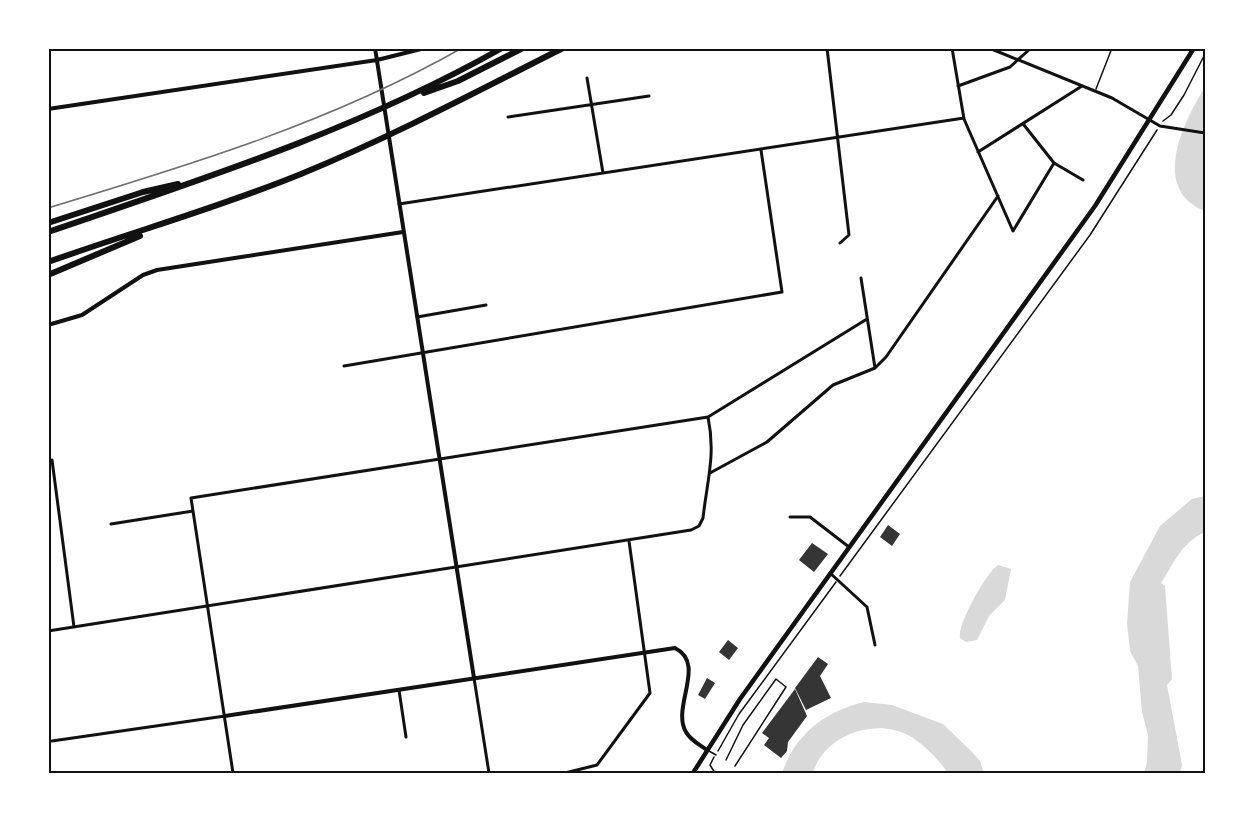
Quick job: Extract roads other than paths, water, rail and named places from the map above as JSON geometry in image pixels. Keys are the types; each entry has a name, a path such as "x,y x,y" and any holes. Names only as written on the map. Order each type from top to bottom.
{"highway":[{"path":"48,232 280,152 401,100 502,48"},
{"path":"401,100 458,81 523,48"},
{"path":"48,262 179,219 280,182 382,140 563,48"},
{"path":"48,223 143,192 208,178"},
{"path":"48,275 179,219"}],"main road":[{"path":"693,773 740,699 1095,206 1194,48"}],"street":[{"path":"375,48 489,773"},
{"path":"48,110 376,60 425,48"},
{"path":"827,48 848,238 840,243"},
{"path":"952,48 964,118 1014,231 1054,163"},
{"path":"989,48 1112,98 1160,126 1205,133"},
{"path":"958,86 1010,67 1032,48"},
{"path":"587,78 603,173"},
{"path":"978,152 1083,86"},
{"path":"508,117 649,96"},
{"path":"399,204 964,118"},
{"path":"1024,124 1054,163 1083,180"},
{"path":"344,366 782,291 761,150"},
{"path":"710,473 767,442 833,386 875,368 887,356 998,196"},
{"path":"48,325 97,307 143,274 158,270 403,232"},
{"path":"861,278 875,368"},
{"path":"416,317 486,305"},
{"path":"233,773 191,498 708,417 867,319"},
{"path":"48,631 687,531 699,526 703,518 713,449 708,417"},
{"path":"52,460 74,627"},
{"path":"111,524 193,511"},
{"path":"790,517 810,517 849,547"},
{"path":"565,773 597,765 649,697 651,688 629,541"},
{"path":"830,573 867,607 875,645"},
{"path":"50,741 399,690 668,647 678,649 686,658 689,670 682,718 684,730 707,750"},
{"path":"399,690 406,737"}],"lane":[{"path":"1095,91 1112,48"},
{"path":"726,760 743,725 776,679 786,687 735,766"},
{"path":"707,750 716,755"}],"tram line":[{"path":"48,208 260,140 362,98 462,48"}]}
